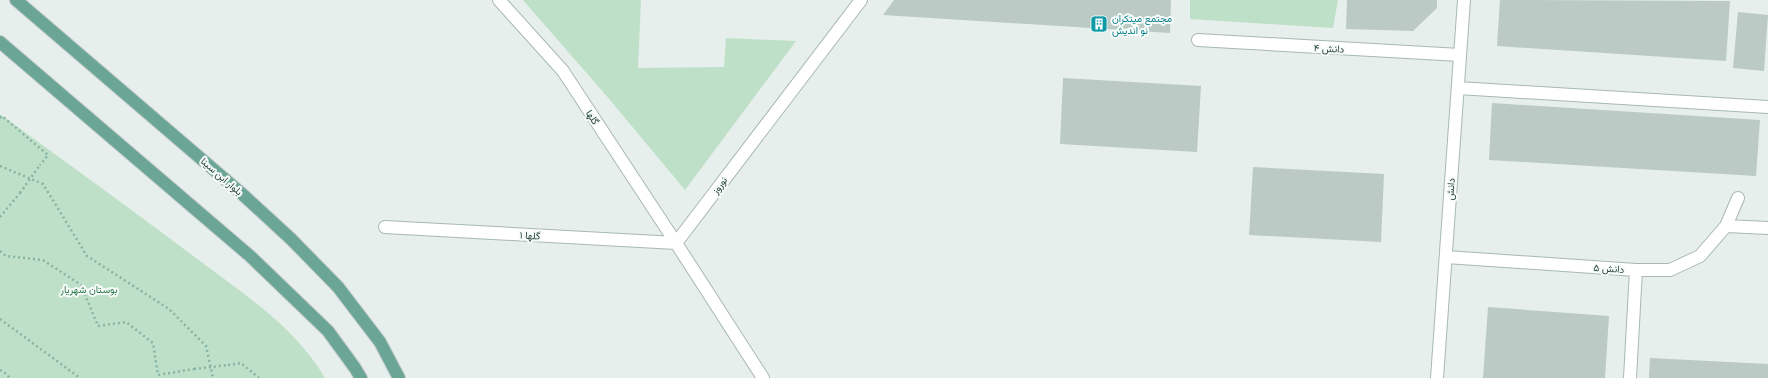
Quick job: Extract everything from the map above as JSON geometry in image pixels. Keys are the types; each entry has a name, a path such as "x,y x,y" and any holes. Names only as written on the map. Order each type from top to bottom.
{"main road":[{"name":"بلوار ابن سینا","path":"16,0 241,193 291,239 338,288 380,342 399,378"},
{"path":"0,42 250,256 328,331 361,378"}],"street":[{"name":"گلها","path":"499,0 563,71 676,243"},
{"name":"نوروز","path":"676,243 861,0"},
{"name":"دانش","path":"1437,378 1464,0"},
{"name":"دانش ۴","path":"1198,40 1460,56"},
{"path":"1458,88 1768,107"},
{"name":"دانش ۵","path":"1446,257 1636,270 1670,270 1700,256 1726,226 1738,198"},
{"path":"1726,226 1768,228"},
{"name":"گلها ۱","path":"385,227 676,243"},
{"path":"676,243 763,378"},
{"path":"1630,378 1636,270"}],"path":[{"path":"0,118 2,116 48,155 0,217"},
{"path":"0,166 43,184 87,256 174,314 206,346 213,378"},
{"path":"0,251 6,256 43,260 81,284 98,326 126,322 153,343 158,375 241,363 259,378"},
{"path":"0,319 80,378"},
{"path":"0,370 8,375 9,378"}],"green space":[{"path":"523,0 641,0 638,68 724,67 726,38 796,41 685,190 610,100"},
{"path":"1190,0 1338,0 1333,28 1190,19"},
{"name":"بوستان شهریار","path":"0,114 252,300 300,343 325,378 0,378"}],"building":[{"name":"مجتمع میتکران نو اندیش","path":"894,0 1171,0 1170,33 883,15"},
{"path":"1347,0 1437,0 1437,8 1413,31 1346,29"},
{"path":"1500,0 1730,1 1726,61 1497,46"},
{"path":"1738,12 1768,15 1764,71 1733,68"},
{"path":"1063,78 1201,86 1197,152 1060,144"},
{"path":"1492,103 1760,120 1756,176 1489,160"},
{"path":"1253,167 1384,174 1381,242 1249,235"},
{"path":"1488,307 1609,316 1605,378 1483,378"},
{"path":"1650,358 1768,364 1768,378 1649,378"}],"place":[{"name":"مجتمع میتکران نو اندیش","path":"1099,24"}]}
